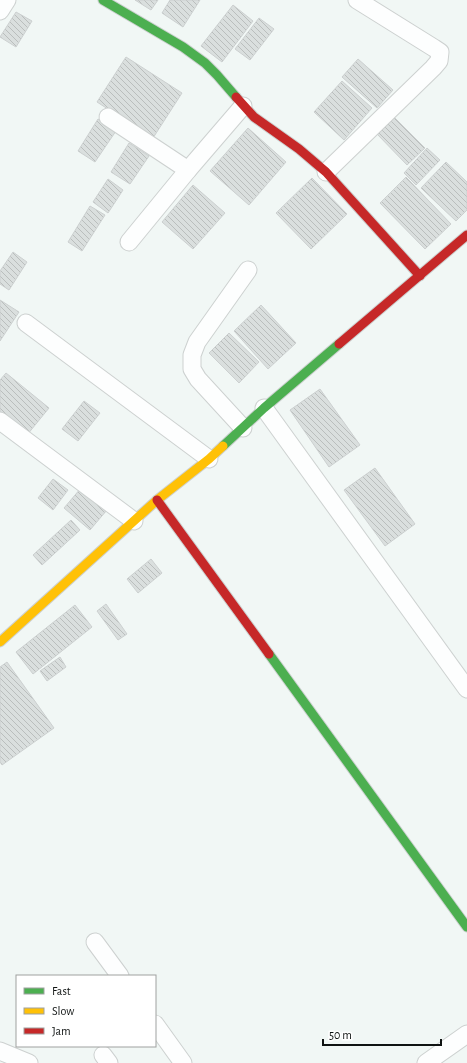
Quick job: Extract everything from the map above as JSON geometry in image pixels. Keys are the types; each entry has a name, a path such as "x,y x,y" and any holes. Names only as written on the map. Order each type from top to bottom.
{"street":[{"path":"0,11 7,0"},
{"path":"103,0 183,47 218,74 243,106 254,117 299,149 326,172 420,276"},
{"path":"326,172 433,68 438,61 440,52 357,0"},
{"path":"129,242 243,106"},
{"path":"108,116 188,170"},
{"path":"0,642 157,500 209,459 264,408 467,235"},
{"path":"242,428 198,379 192,369 192,356 197,342 248,270"},
{"path":"26,323 209,459"},
{"path":"264,408 467,689"},
{"path":"0,421 134,521"},
{"path":"157,500 465,919"},
{"path":"95,942 119,975"},
{"path":"156,1025 183,1063"},
{"path":"426,1063 467,1034"},
{"path":"0,1051 29,1063"}],"building":[{"path":"135,0 158,0 151,10"},
{"path":"170,0 200,0 183,27 162,13"},
{"path":"233,5 253,21 222,62 201,46"},
{"path":"16,12 32,21 16,47 0,37"},
{"path":"259,18 274,29 250,60 235,49"},
{"path":"126,57 182,93 153,138 97,102"},
{"path":"358,59 393,90 377,108 342,77"},
{"path":"342,81 372,108 344,140 314,112"},
{"path":"394,117 425,148 407,165 377,134"},
{"path":"98,119 116,131 95,162 78,151"},
{"path":"248,128 286,162 249,205 210,171"},
{"path":"129,143 149,156 130,184 111,172"},
{"path":"427,148 440,160 416,185 404,173"},
{"path":"446,162 467,182 467,210 456,221 421,188"},
{"path":"406,177 451,224 425,249 380,203"},
{"path":"312,178 347,214 311,249 276,213"},
{"path":"108,179 123,190 108,213 93,202"},
{"path":"193,185 225,213 193,249 162,222"},
{"path":"90,206 105,215 82,251 68,242"},
{"path":"13,252 27,262 9,290 0,284 0,271"},
{"path":"0,300 19,312 0,341"},
{"path":"261,305 296,343 268,369 234,331"},
{"path":"229,333 259,362 239,383 209,353"},
{"path":"6,373 49,408 27,435 0,413 0,380"},
{"path":"320,389 360,445 329,467 290,410"},
{"path":"84,401 100,413 78,441 62,429"},
{"path":"375,468 415,524 385,546 344,490"},
{"path":"53,479 68,490 53,510 38,498"},
{"path":"81,488 107,510 90,530 64,508"},
{"path":"71,520 80,530 42,565 33,555"},
{"path":"151,559 162,573 138,593 127,579"},
{"path":"106,604 127,634 118,640 97,611"},
{"path":"75,605 92,627 33,674 16,652"},
{"path":"60,657 66,667 47,681 40,671"},
{"path":"7,662 54,728 2,765 0,762 0,667"}],"traffic: fast":[{"path":"103,0 183,47 205,63 236,97"},
{"path":"223,446 264,408 339,344"},
{"path":"269,654 467,927"}],"traffic: slow":[{"path":"0,642 157,500 223,446"}],"traffic: jam":[{"path":"236,97 254,117 299,149 326,172 420,276"},
{"path":"339,344 467,235"},
{"path":"157,500 269,654"}]}
